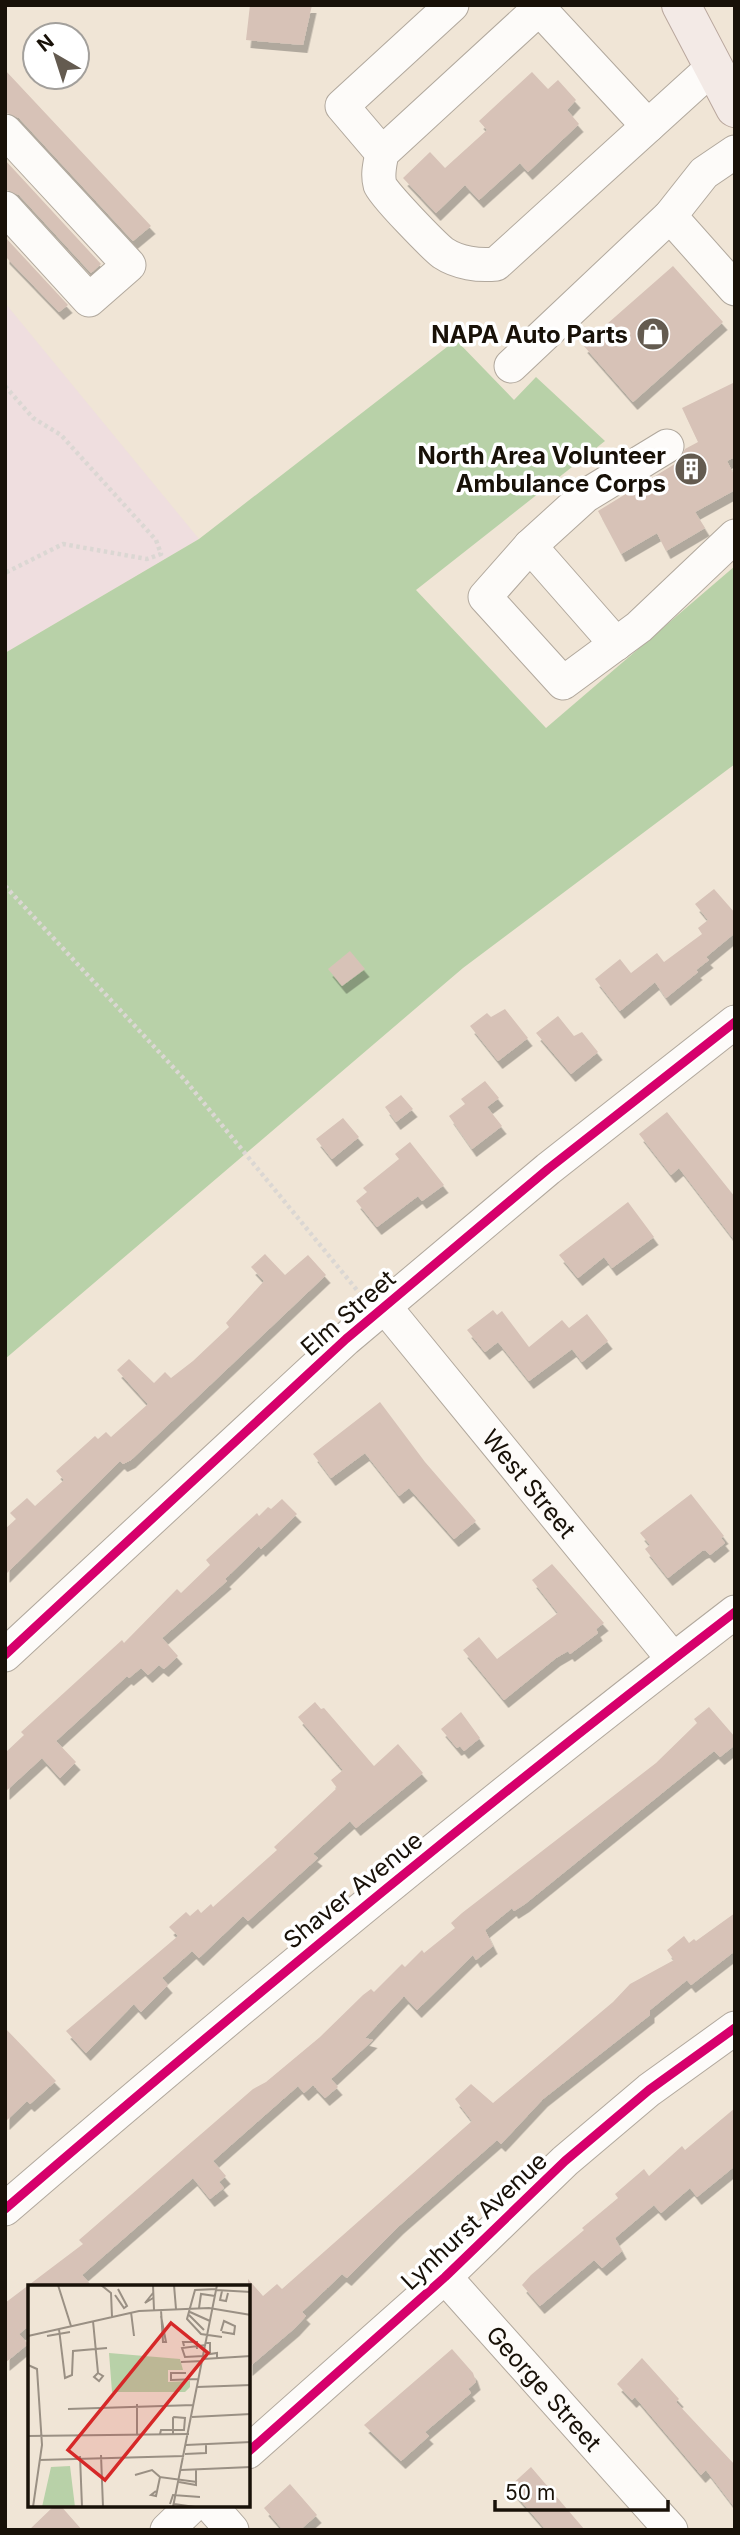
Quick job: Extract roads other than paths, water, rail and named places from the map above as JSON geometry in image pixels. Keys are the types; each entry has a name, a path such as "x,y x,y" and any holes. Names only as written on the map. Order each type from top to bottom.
{"main road":[{"path":"681,5 735,108"}],"street":[{"path":"382,153 342,106 452,5"},
{"path":"648,126 540,6 382,153 377,174 381,189 444,254 482,266 496,264 713,67"},
{"path":"5,131 129,265 89,300 5,208"},
{"path":"511,366 670,216 704,173 735,152"},
{"path":"670,216 735,289"},
{"path":"667,446 585,496 530,546 485,597 563,683 639,627 735,536"},
{"path":"530,546 616,644"},
{"name":"Elm Street","path":"5,1655 381,1310 548,1169 735,1022"},
{"name":"West Street","path":"381,1310 673,1659"},
{"name":"Shaver Avenue","path":"5,2209 197,2043 549,1755 735,1612"},
{"name":"Lynhurst Avenue","path":"250,2450 445,2277 565,2161 649,2090 735,2028"},
{"name":"George Street","path":"445,2277 671,2530"},
{"path":"167,2530 190,2507"},
{"path":"212,2507 232,2530"}],"place":[{"name":"NAPA Auto Parts","path":"653,334"},
{"name":"North Area Volunteer Ambulance Corps","path":"691,469"}]}
